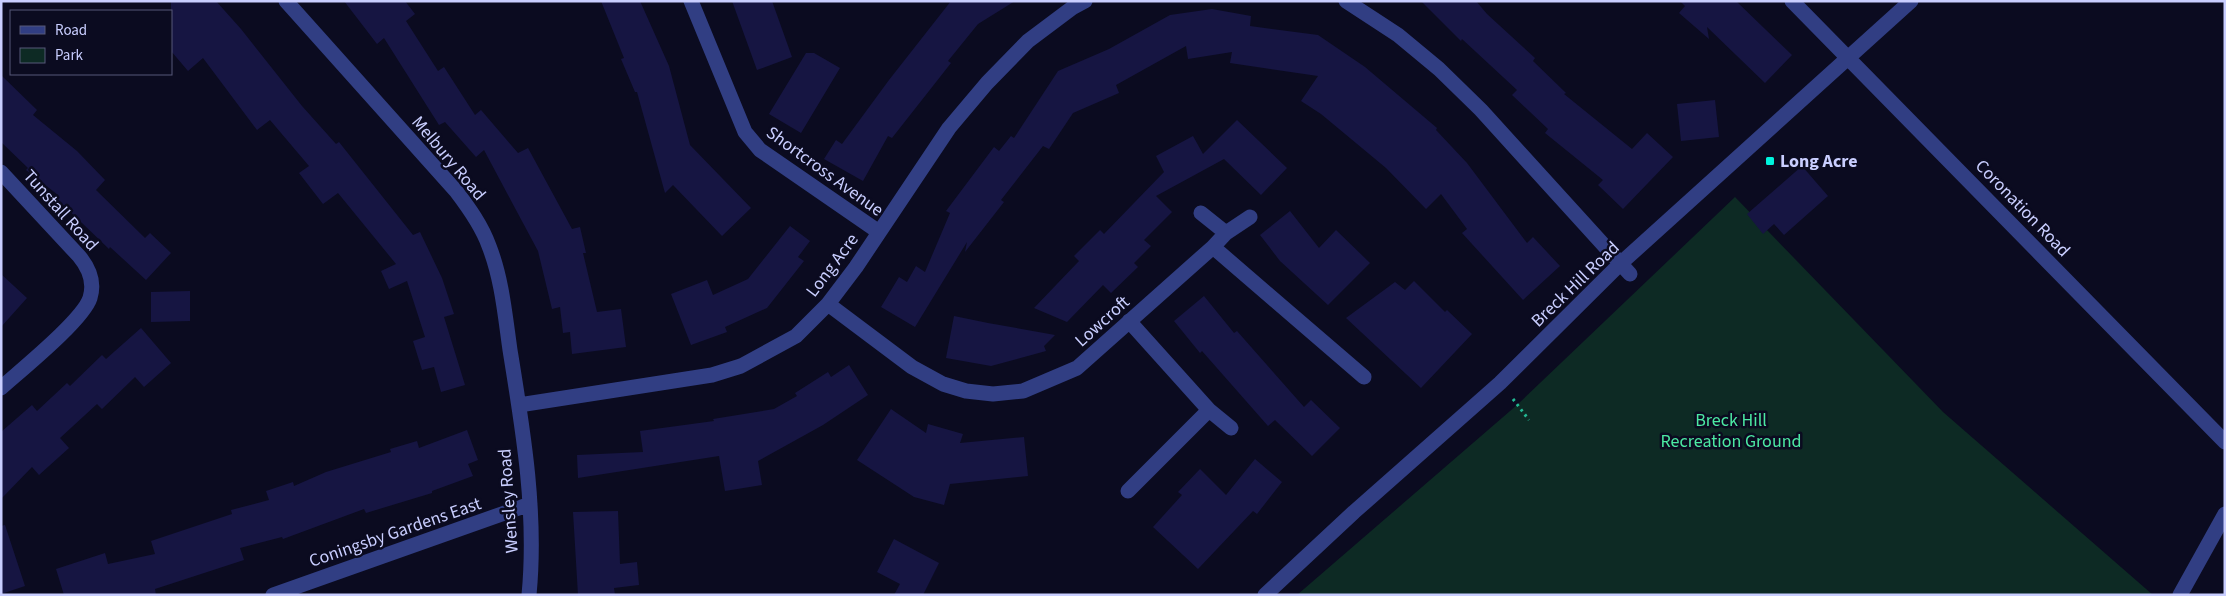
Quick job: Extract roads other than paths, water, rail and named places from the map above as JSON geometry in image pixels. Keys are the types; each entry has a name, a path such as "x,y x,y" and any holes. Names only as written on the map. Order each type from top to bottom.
{"street":[{"name":"Melbury Road","path":"286,1 456,191 481,229 495,262 499,280 519,405"},
{"name":"Shortcross Avenue","path":"691,1 745,132 752,142 760,150 879,232"},
{"name":"Long Acre","path":"519,405 712,375 741,366 796,336 828,304 856,267 949,128 987,83 1028,41 1085,1"},
{"path":"1346,1 1398,35 1446,76 1481,110 1625,269"},
{"name":"Coronation Road","path":"1792,1 2225,442"},
{"name":"Breck Hill Road","path":"1265,595 1354,512 1625,269 1911,1"},
{"name":"Tunstall Road","path":"1,172 88,267 92,287 91,297 80,316 1,388"},
{"path":"1201,213 1226,233"},
{"name":"Lowcroft","path":"828,304 904,362 943,384 966,391 993,394 1023,391 1077,368 1213,248 1226,233 1250,217"},
{"path":"1213,248 1364,378"},
{"path":"1129,321 1210,410 1231,428"},
{"name":"Wensley Road","path":"519,405 530,504 529,595"},
{"path":"1128,491 1210,410"},
{"name":"Coningsby Gardens East","path":"273,595 530,504"},
{"path":"2180,595 2225,514"}],"place":[{"name":"Long Acre","path":"1770,161"}],"park label":[{"name":"Breck Hill Recreation Ground","path":"1731,430"}]}
